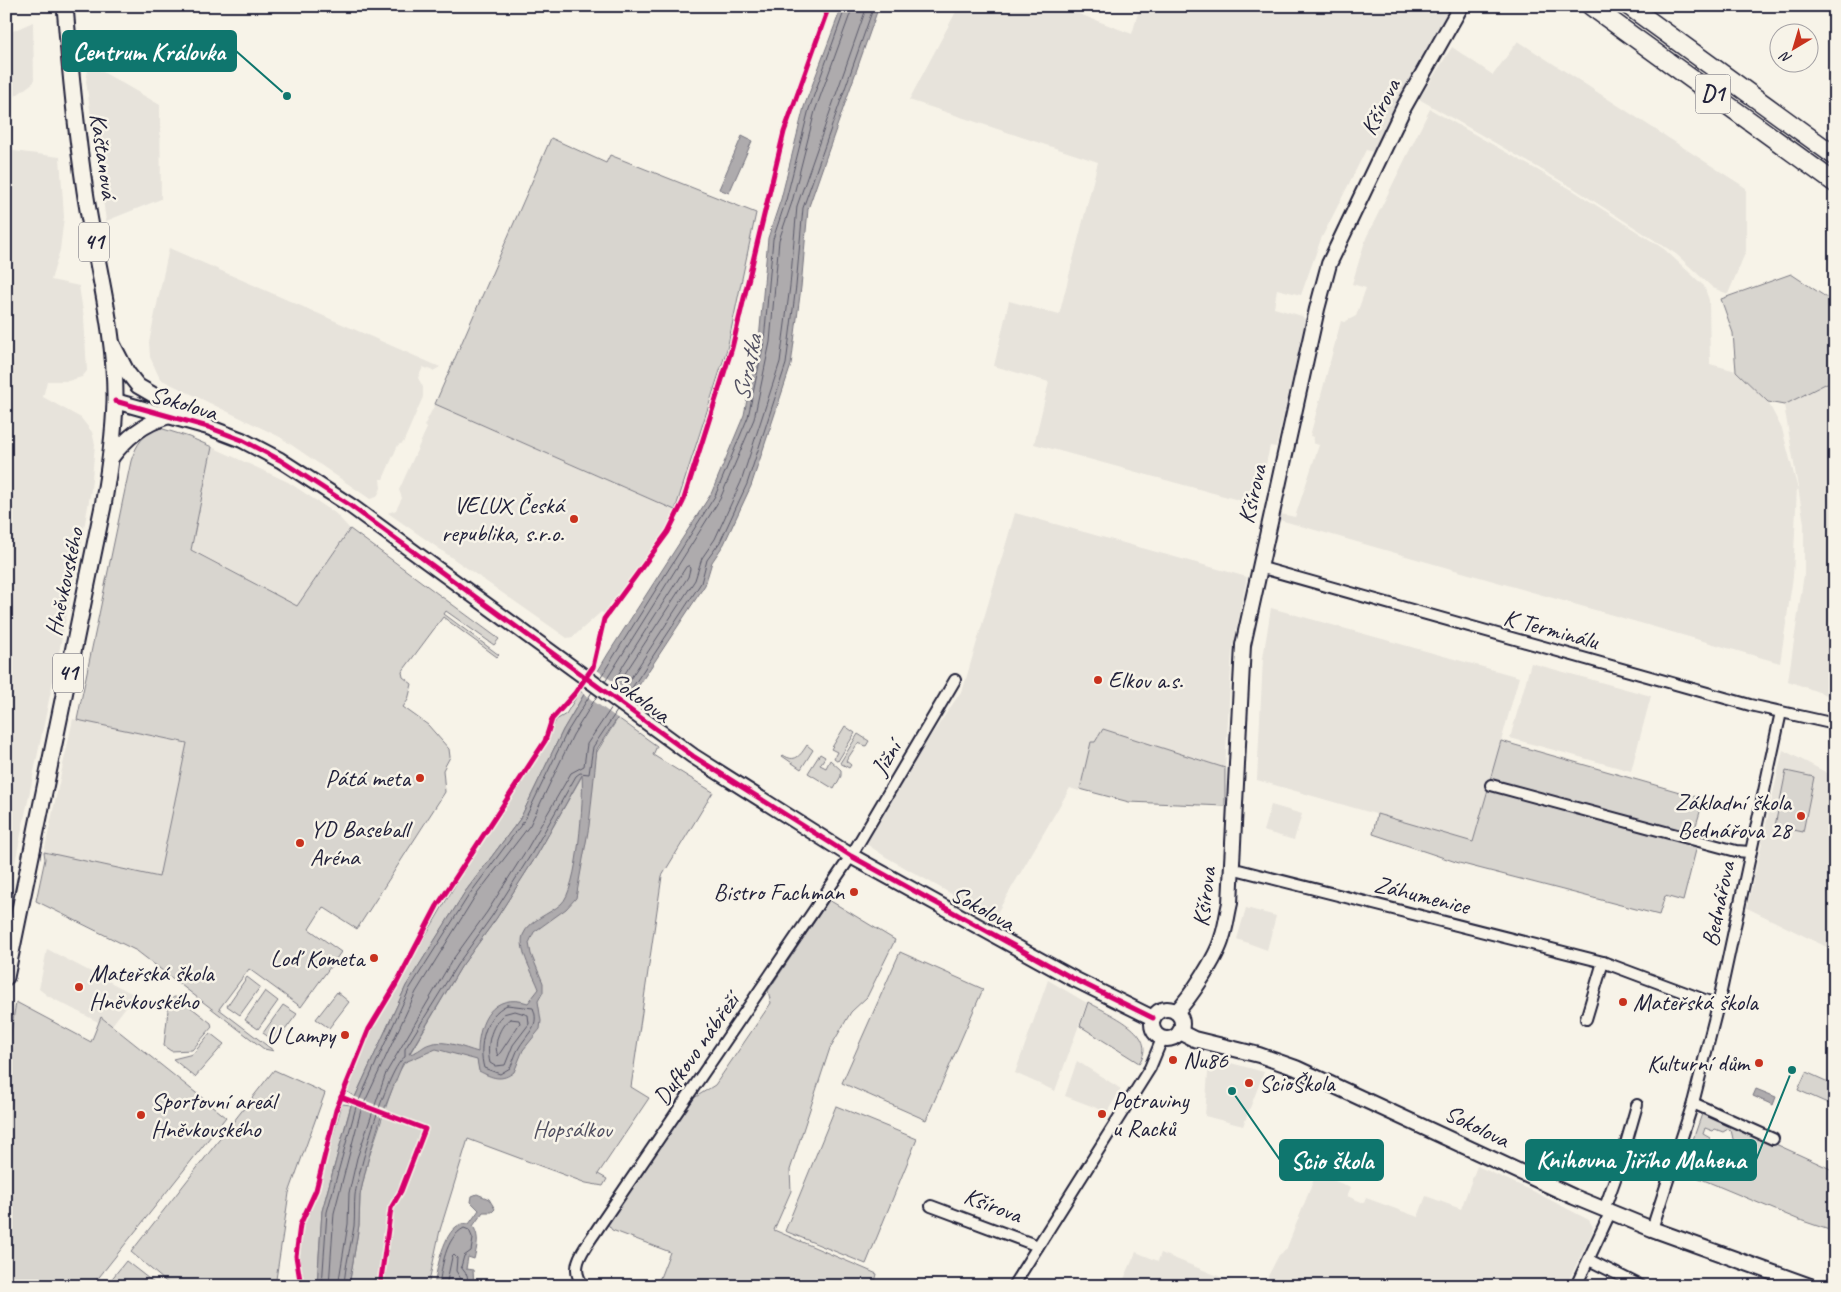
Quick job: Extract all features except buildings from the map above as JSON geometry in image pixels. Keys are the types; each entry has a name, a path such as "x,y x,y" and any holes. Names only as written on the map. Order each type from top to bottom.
{"highway":[{"name":"D1","path":"1591,6 1835,183"},
{"name":"D1","path":"1629,6 1835,156"}],"main road":[{"name":"Kaštanová","path":"65,6 82,172 111,340 115,401"},
{"name":"Hněvkovského","path":"6,977 103,506 111,458 115,401"}],"street":[{"name":"Kšírova","path":"1176,1012 1193,991 1222,940 1230,904 1240,728 1242,655 1259,567 1317,309 1329,264 1404,107 1462,6"},
{"path":"111,340 128,372 138,386 208,427"},
{"name":"Sokolova","path":"115,401 208,427 242,440 280,460 351,506 693,756 851,856 1074,979 1153,1018"},
{"path":"111,458 121,444 139,428 169,416"},
{"name":"K Terminálu","path":"1259,567 1419,614 1781,712 1835,724"},
{"name":"Jižní","path":"851,856 955,680"},
{"name":"Bednářova","path":"1652,1229 1693,1103 1718,1006 1781,712"},
{"path":"1491,785 1736,851 1750,852"},
{"name":"Dufkovo nábřeží","path":"584,1286 577,1277 575,1265 602,1221 851,856"},
{"name":"Záhumenice","path":"1231,868 1603,962 1718,1006"},
{"path":"1586,1019 1603,962"},
{"path":"1166,1009 1176,1012 1182,1023 1180,1032 1170,1040 1162,1039 1152,1030 1153,1018 1161,1010 1166,1009"},
{"name":"Sokolova","path":"1180,1032 1194,1039 1271,1058 1314,1075 1607,1211 1802,1284"},
{"name":"Kšírova","path":"1013,1286 1150,1068 1162,1039"},
{"path":"1693,1103 1773,1139"},
{"path":"1576,1286 1589,1260 1607,1211 1637,1105"},
{"name":"Kšírova","path":"931,1206 1038,1246"},
{"path":"1589,1260 1641,1286"}],"shaded area":[{"path":"959,6 1058,6 1132,34 1140,6 1453,6 1409,83 1374,152 1366,150 1321,239 1301,295 1277,289 1274,308 1302,316 1306,321 1276,447 1270,446 1257,505 1034,444 1049,382 994,366 1009,301 1059,315 1098,162 909,100"},
{"path":"33,22 34,82 6,103 6,34"},
{"path":"1518,41 1746,188 1746,251 1728,294 1713,288 1676,254 1575,189 1419,99 1452,47 1493,75"},
{"path":"89,64 160,105 161,199 106,221 86,81"},
{"path":"1430,109 1574,191 1664,249 1704,286 1709,300 1710,364 1736,371 1768,402 1782,429 1797,486 1793,577 1780,663 1280,520 1281,514 1295,517 1319,445 1313,443 1314,437 1310,436 1341,321 1344,322 1356,316 1366,288 1352,284 1366,238"},
{"path":"6,150 60,157 64,217 60,250 51,280 79,286 84,318 87,371 82,377 68,381 47,381 43,397 81,418 92,432 95,444 91,490 78,561 6,906"},
{"path":"169,248 440,367 433,371 423,367 418,378 423,387 423,397 403,443 398,445 383,479 380,479 381,488 377,497 370,499 280,437 160,379 150,357 149,342"},
{"path":"1835,379 1835,698 1788,681 1804,574 1804,523 1784,405"},
{"path":"435,404 675,510 667,528 605,614 601,612 573,637 567,638 388,513 396,510 402,498 399,490 427,428 424,426"},
{"path":"212,447 288,482 335,513 350,529 297,606 191,549"},
{"path":"1015,513 1247,577 1232,653 1225,768 1103,729 1095,742 1091,742 1079,791 1070,788 994,918 886,857 865,843 910,766 963,689"},
{"path":"1271,608 1519,677 1473,842 1257,780 1263,658"},
{"path":"1531,663 1651,696 1631,771 1510,738"},
{"path":"73,719 187,743 159,878 44,852"},
{"name":"Základní škola Bednářova 28","path":"1783,750 1835,777 1835,951 1747,908"},
{"path":"1271,805 1302,814 1294,840 1263,831"},
{"path":"1246,908 1276,916 1267,950 1237,939"},
{"name":"Mateřská škola Hněvkovského","path":"47,949 135,995 112,1025 102,1017 100,1023 48,996 39,989"},
{"path":"1048,980 1087,1003 1055,1091 1015,1073"},
{"path":"1209,1057 1264,1072 1243,1126 1205,1116"},
{"path":"1077,1061 1121,1089 1107,1112 1065,1096"},
{"path":"1477,1166 1535,1192 1589,1220 1593,1227 1592,1233 1566,1286 1260,1286 1264,1284 1279,1255 1286,1250 1316,1174 1351,1187 1347,1196 1364,1203 1366,1198 1418,1217 1426,1196 1461,1209"},
{"path":"1136,1252 1158,1261 1161,1253 1243,1286 1121,1286"}],"green space":[{"path":"551,138 606,163 610,155 756,213 727,349 675,510 435,404"},
{"path":"1791,274 1835,303 1835,379 1784,405 1768,402 1736,371 1733,333 1721,299"},
{"path":"160,428 212,447 191,550 297,606 350,529 499,639 494,645 446,611 444,614 499,655 497,657 443,617 402,672 403,677 412,684 408,700 403,707 428,725 449,749 450,757 443,770 445,792 357,929 323,907 309,929 341,952 301,1007 249,969 219,1009 274,1051 264,1049 137,951 36,901 45,859 44,852 159,877 187,743 77,720 131,461 141,440 149,433"},
{"path":"580,691 584,694 563,730 520,819 465,892 406,986 355,1097 346,1091 378,1017 481,841 547,742 556,720 566,714"},
{"name":"Hopsálkov","path":"618,718 657,746 653,755 713,792 662,876 631,1087 649,1098 598,1174 607,1179 603,1186 586,1183 468,1139 440,1230 428,1286 349,1286 359,1225 360,1195 368,1160 396,1077 461,967 496,919 537,855 583,774"},
{"path":"845,726 855,733 838,761 834,758 837,752 831,749"},
{"path":"1103,729 1225,768 1225,806 1129,802 1080,789 1091,742 1095,742"},
{"path":"858,734 869,741 866,746 858,743 846,761 851,765 849,768 840,763"},
{"path":"1501,741 1704,799 1693,835 1490,780"},
{"path":"807,745 813,750 801,769 782,756 797,757"},
{"path":"820,754 825,757 820,765 826,768 830,760 841,770 841,776 834,789 808,773"},
{"path":"1786,771 1814,777 1803,832 1775,826"},
{"path":"1489,786 1697,846 1683,901 1665,896 1659,915 1459,863 1373,834 1377,814 1473,842"},
{"path":"829,900 895,940 867,997 851,1012 830,1048 790,1170 791,1191 774,1230 877,1274 874,1286 746,1286 729,1279 725,1286 647,1286 649,1280 658,1283 670,1252 612,1230 607,1223 694,1098 715,1085 771,1003 768,991"},
{"path":"900,952 983,989 926,1120 842,1083"},
{"path":"247,977 260,987 240,1015 227,1006"},
{"path":"265,991 278,1001 258,1029 245,1020"},
{"path":"337,992 349,1002 329,1028 316,1019"},
{"path":"174,997 179,998 211,1023 212,1027 192,1050 171,1051 164,1046 169,1001"},
{"path":"16,1002 91,1042 101,1017 226,1117 92,1286 6,1286 6,1064"},
{"path":"1088,1002 1129,1026 1137,1034 1143,1042 1144,1052 1139,1063 1080,1026"},
{"path":"283,1005 297,1014 276,1042 263,1033"},
{"path":"210,1033 224,1044 195,1077 173,1059 193,1054"},
{"path":"274,1070 325,1093 289,1193 275,1286 171,1286 131,1252"},
{"path":"1806,1072 1835,1085 1835,1098 1832,1105 1798,1090"},
{"path":"342,1104 351,1105 322,1211 317,1286 303,1286 298,1255 302,1228 318,1190"},
{"path":"836,1106 917,1139 866,1264 785,1231"},
{"path":"1703,1111 1835,1171 1835,1232 1797,1219 1682,1171","holes":["1705,1128 1713,1131 1715,1129 1723,1132 1728,1129 1731,1130 1733,1139 1740,1146 1739,1149 1731,1157 1726,1155 1727,1152 1721,1152 1714,1146 1713,1149 1707,1146 1710,1138 1703,1134"]},
{"path":"126,1261 158,1286 106,1286"}],"water":[{"path":"842,6 879,6 808,209 791,365 751,486 724,544 712,562 705,585 597,749 589,826 576,898 566,909 534,932 529,943 531,954 543,983 543,992 538,1001 541,1021 540,1029 523,1050 514,1072 501,1078 488,1076 479,1071 477,1060 436,1049 403,1063 381,1117 368,1160 360,1195 359,1225 349,1286 317,1286 322,1211 351,1106 406,986 465,892 520,819 563,730 608,654 711,494 744,415 759,340 768,238 781,199 804,107","holes":["582,775 579,843 572,881 567,895 561,904 530,925 523,935 523,948 527,962 539,989 528,1003 505,1002 497,1005 490,1012 481,1030 478,1052 454,1045 436,1043 427,1045 409,1054 461,967 496,919 537,855"]},
{"path":"742,136 752,141 729,193 719,189"},
{"path":"1756,1089 1776,1097 1773,1105 1753,1096"},
{"path":"477,1194 489,1199 495,1209 492,1212 483,1212 473,1226 477,1234 477,1246 474,1259 468,1257 466,1269 473,1270 474,1286 434,1286 440,1257 448,1236 461,1224 469,1224 479,1210 471,1202 472,1196"}],"pier":[{"path":"597,670 635,697 620,720 582,693"},
{"path":"353,1096 387,1109 384,1118 349,1104"}],"cycle path":[{"path":"301,1286 296,1256 300,1225 316,1190 336,1110 369,1029 395,986 437,906 545,741 552,719 575,693 593,667 604,619 668,532 683,502 732,348 784,132 829,6"},
{"path":"115,401 208,427 242,440 280,460 351,506 693,756 851,856 1074,979 1153,1018"},
{"path":"341,1097 425,1129 401,1191 391,1208 380,1286"}],"place":[{"name":"Centrum Královka","path":"287,96"},
{"name":"VELUX Česká republika, s.r.o.","path":"574,519"},
{"name":"Elkov a.s.","path":"1098,680"},
{"name":"Pátá meta","path":"420,778"},
{"name":"Základní škola Bednářova 28","path":"1801,816"},
{"name":"YD Baseball Aréna","path":"300,843"},
{"name":"Bistro Fachman","path":"854,892"},
{"name":"Loď Kometa","path":"374,958"},
{"name":"Mateřská škola Hněvkovského","path":"79,987"},
{"name":"Mateřská škola","path":"1623,1002"},
{"name":"U Lampy","path":"345,1035"},
{"name":"Nu86","path":"1173,1060"},
{"name":"Kulturní dům","path":"1759,1063"},
{"name":"Knihovna Jiřího Mahena","path":"1792,1070"},
{"name":"ScioŠkola","path":"1249,1083"},
{"name":"Scio škola","path":"1232,1091"},
{"name":"Potraviny u Racků","path":"1102,1114"},
{"name":"Sportovní areál Hněvkovského","path":"141,1115"}],"water label":[{"name":"Svratka","path":"747,368"}]}
